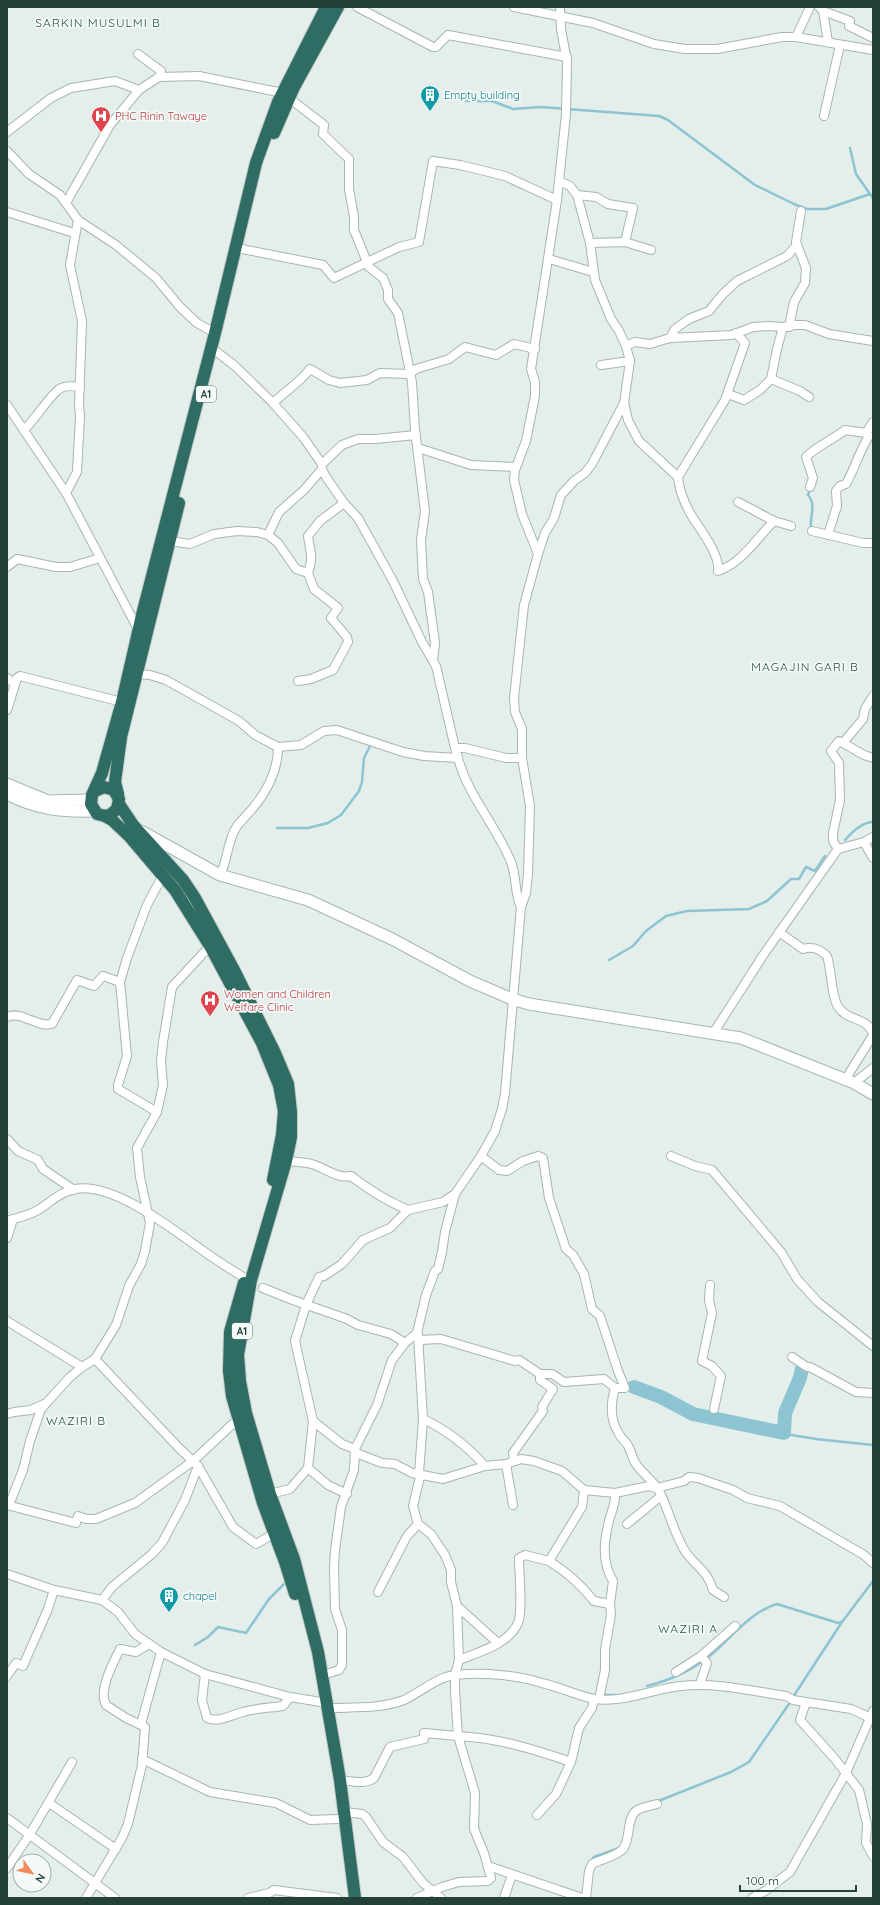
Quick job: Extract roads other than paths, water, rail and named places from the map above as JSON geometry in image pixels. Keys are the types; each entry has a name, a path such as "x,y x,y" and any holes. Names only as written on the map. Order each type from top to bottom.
{"highway":[{"name":"A1","path":"326,7 286,95 265,159 120,742 114,782 118,799 138,830 183,880 195,898 234,970 276,1053 288,1084 292,1125 286,1161 251,1280 238,1355 240,1381 246,1413 270,1494 294,1559 323,1675 325,1705 355,1898"},
{"name":"A1","path":"338,7 266,132 256,163 122,702 102,774 96,805 130,837 175,890 210,946 262,1043 277,1079 283,1104 284,1124 272,1185 234,1314 229,1352 229,1371 238,1419 263,1503 275,1533 303,1620 325,1705 340,1780 341,1815 348,1898"},
{"path":"104,787 114,790 118,799 114,813 96,805 104,787"}],"street":[{"path":"357,7 433,47 436,47 448,35 567,57"},
{"path":"514,7 593,23 654,44 688,49 717,49 782,36 873,50"},
{"path":"538,554 518,502 514,480 516,467 526,441 535,396 535,382 531,369 557,200 566,114 567,57 561,29 560,7"},
{"path":"796,37 810,7"},
{"path":"821,9 828,42"},
{"path":"821,9 850,21 849,26 873,38"},
{"path":"824,116 840,45"},
{"path":"138,54 161,71 159,77"},
{"path":"66,203 110,125 139,90 159,77 199,76 286,95 324,125 323,134 349,159 354,230 369,267 383,278 388,290 388,299 398,313 400,330 404,338 413,384 416,436 425,511 421,540 423,579 428,592 435,644 433,660"},
{"path":"7,132 51,98 71,88 115,81 139,90"},
{"path":"7,151 25,171 60,194 78,220 116,245 156,278 180,307 197,323 214,332"},
{"path":"242,249 323,265 334,278 399,247 419,242 433,161 460,165 505,176 557,200"},
{"path":"417,1898 442,1887 459,1882 490,1880 491,1875 474,1829 475,1793 458,1736 455,1675 459,1660 457,1606 451,1582 451,1570 445,1555 431,1534 418,1524 413,1506 420,1477 418,1473 423,1419 418,1336 426,1295 435,1271 438,1269 445,1232 455,1194 481,1156 495,1131 505,1093 521,907 526,893 528,874 530,826 530,806 522,758 522,730 515,712 514,698 524,605 545,533 554,518 561,495 574,481 585,473 592,464 624,403 630,361 626,346 611,319 593,272 590,243 577,195 570,186 559,181"},
{"path":"577,195 596,197 608,204 633,208 626,242"},
{"path":"728,394 744,400 760,390 771,379 777,349 794,302 805,283 806,268 796,242 801,211"},
{"path":"7,212 74,233"},
{"path":"66,493 77,472 80,416 82,321 70,265 74,233 78,220"},
{"path":"590,243 626,242 651,250"},
{"path":"670,338 675,329 689,319 709,311 723,294 737,281 787,256 797,245"},
{"path":"548,259 593,272"},
{"path":"626,346 635,342 650,344 670,338 732,335 753,327 786,327 805,325 828,334 873,341"},
{"path":"736,333 745,342 728,394 678,477 679,486 689,512 713,551 719,566 718,571 739,561 753,542 774,521"},
{"path":"274,403 293,385 303,378 310,369 329,380 340,382 367,380 380,373 410,374 416,369 449,359 465,347 496,355 514,344 535,349"},
{"path":"217,352 235,366 274,403 303,437 344,503 362,525 393,581 439,674 458,758 468,785 512,863 516,897 521,907"},
{"path":"601,366 630,361"},
{"path":"771,379 800,391 809,397"},
{"path":"24,430 34,421 60,388 69,386 80,387"},
{"path":"624,403 628,420 639,441 678,477"},
{"path":"7,405 66,493 139,631"},
{"path":"828,535 837,506 836,491 840,486 846,484 856,464 857,456 869,437 873,422"},
{"path":"810,487 813,478 806,457 817,446 831,441 845,430 869,437"},
{"path":"268,535 279,512 304,490 322,466 347,442 358,439 416,436"},
{"path":"418,448 471,465 516,467"},
{"path":"738,502 774,521 791,526"},
{"path":"298,681 311,679 333,670 348,642 347,637 332,618 338,608 314,589 308,573 312,560 312,552 308,536 320,521 344,503"},
{"path":"170,541 190,544 209,535 237,531 258,532 268,535 278,543 296,569 308,573"},
{"path":"812,531 863,543 873,543"},
{"path":"7,567 17,559 70,567 100,558"},
{"path":"138,674 150,675 166,680 239,721 255,735 278,747 301,745 324,731 337,730 403,752 424,756 458,758"},
{"path":"7,710 17,678 20,676 25,676 122,702"},
{"path":"7,678 15,684"},
{"path":"843,743 863,719 865,709 873,696"},
{"path":"838,849 834,841 833,833 840,800 839,763 831,751 839,741 864,755 873,758"},
{"path":"220,875 226,863 230,843 237,826 255,806 274,776 278,747"},
{"path":"455,748 465,748 506,758 522,758"},
{"path":"7,784 48,801 96,805"},
{"path":"7,794 46,809 60,811 96,805"},
{"path":"138,830 220,875 308,900 392,939 470,981 512,999 529,1004 714,1032 757,1043 817,1070 850,1082 873,1094"},
{"path":"714,1032 779,932 838,849 864,842 873,837"},
{"path":"864,842 873,858"},
{"path":"157,1112 118,1089 127,1056 120,982 127,958 147,905 163,875"},
{"path":"779,932 802,948 810,947 821,951 827,956 837,1007 848,1016 862,1020 869,1026 873,1034 850,1082"},
{"path":"7,1414 31,1410 44,1404 82,1367 95,1359 116,1325 129,1286 146,1251 150,1223 140,1177 137,1148 157,1112 164,1080 161,1061 172,987 210,946"},
{"path":"7,1017 15,1016 45,1025 52,1024 77,980 94,986 103,976 120,982"},
{"path":"850,1082 873,1068"},
{"path":"7,1139 18,1151 38,1160 43,1169 74,1190"},
{"path":"323,1675 339,1670 342,1666 342,1630 335,1609 335,1556 341,1507 347,1494 354,1470 356,1451 377,1405 392,1360 405,1343 418,1336 440,1339 515,1361 519,1360 540,1374 552,1374 564,1382 604,1379 615,1388 625,1388 600,1316 592,1309 584,1274 573,1255 566,1249 549,1198 543,1158 538,1156 523,1161 507,1171 499,1170 481,1156"},
{"path":"671,1156 695,1166 712,1170 781,1252 796,1280 818,1302 873,1346"},
{"path":"286,1161 313,1165 327,1172 344,1177 351,1176 388,1202 408,1210"},
{"path":"7,1238 10,1220 37,1211 57,1195 86,1188 100,1190 149,1214 245,1278"},
{"path":"270,1494 290,1489 308,1468 313,1421 295,1341 306,1305 319,1276 324,1276 342,1264 363,1240 390,1228 408,1210 443,1202 455,1194"},
{"path":"710,1285 709,1300 712,1312 702,1360 712,1366 721,1376 714,1409"},
{"path":"263,1288 347,1319 358,1325 391,1334 405,1343"},
{"path":"7,1321 82,1367"},
{"path":"792,1357 807,1367 810,1367 856,1392 873,1393"},
{"path":"95,1359 196,1463 233,1527 256,1544 275,1533"},
{"path":"513,1505 510,1463 512,1453 543,1410 542,1406 553,1389 540,1380 540,1374"},
{"path":"615,1388 612,1399 612,1416 617,1432 628,1445 636,1464 657,1488 684,1549 693,1562 705,1572 710,1580 713,1590 724,1597"},
{"path":"44,1404 30,1441 23,1470 8,1505 76,1523 78,1516 86,1519 96,1519 135,1503 196,1463 238,1419"},
{"path":"423,1419 437,1426 466,1447 485,1466"},
{"path":"313,1421 342,1444 382,1463 395,1464 412,1473 443,1479 485,1466 510,1463 521,1459 534,1461 562,1472 584,1490 615,1493 649,1486 657,1488 684,1481 689,1477 698,1478 733,1490 747,1498 780,1506 864,1555 873,1564"},
{"path":"102,1600 112,1587 152,1554 162,1543 185,1500 196,1463"},
{"path":"308,1468 328,1485 347,1494"},
{"path":"549,1561 582,1508 584,1490"},
{"path":"537,1815 556,1794 571,1762 580,1728 597,1699 605,1670 605,1649 611,1615 610,1604 613,1581 606,1569 605,1544 616,1502 615,1493"},
{"path":"628,1524 661,1496"},
{"path":"378,1592 407,1536 418,1524"},
{"path":"459,1660 498,1643 512,1631 520,1618 519,1558 525,1555 549,1561 561,1568 581,1585 594,1601 610,1604"},
{"path":"7,1574 54,1590 102,1600 118,1612 136,1634 149,1644 161,1652 205,1674 325,1705 379,1706 402,1700 422,1691 441,1679 455,1675 511,1676 542,1682 597,1699 630,1698 664,1688 700,1684 851,1709 872,1716 846,1773 790,1872 765,1891 752,1898"},
{"path":"7,1676 16,1663 23,1666 48,1609 54,1590"},
{"path":"457,1606 498,1643"},
{"path":"676,1672 702,1656 735,1626"},
{"path":"86,1898 116,1849 128,1824 142,1766 145,1727 126,1718 106,1705 103,1693 110,1671 120,1649 136,1652 149,1644"},
{"path":"141,1724 161,1652"},
{"path":"700,1684 707,1663 702,1656"},
{"path":"205,1674 202,1700 207,1718 226,1719 243,1711 283,1706 290,1697"},
{"path":"806,1702 800,1720 817,1737 859,1790 870,1839 866,1843 873,1856"},
{"path":"340,1780 357,1782 370,1781 374,1778 390,1747 424,1740 424,1733 484,1737 527,1747 571,1762"},
{"path":"142,1759 210,1792 276,1803 310,1820 341,1815 362,1814 383,1842 402,1857 432,1892 441,1898"},
{"path":"7,1868 30,1834 72,1762"},
{"path":"49,1803 116,1849"},
{"path":"586,1898 589,1871 592,1864 613,1856 623,1848 627,1841 632,1816 636,1811 656,1804"},
{"path":"7,1818 115,1898"},
{"path":"488,1866 582,1898"},
{"path":"504,1898 512,1875"},
{"path":"248,1898 269,1893 274,1890 337,1898"}],"waterway":[{"path":"466,101 492,101 513,109 541,107 659,116 668,120 755,185 807,209 826,209 870,194 873,198"},
{"path":"850,148 856,174 870,194"},
{"path":"810,489 808,495 812,503 811,530"},
{"path":"277,828 308,828 328,823 341,815 359,791 362,782 364,758 372,742"},
{"path":"845,840 861,826 869,822 873,822"},
{"path":"609,960 633,946 646,931 666,916 687,911 749,909 767,901 791,879 799,879 806,867 815,871 825,856"},
{"path":"634,1387 661,1397 693,1414 784,1433 785,1413 800,1378 802,1368"},
{"path":"773,1432 816,1439 873,1445"},
{"path":"793,1697 842,1622 873,1581"},
{"path":"195,1645 208,1637 218,1627 246,1633 269,1599 286,1582"},
{"path":"647,1686 665,1681 697,1665 712,1654 742,1625 758,1613 777,1604 838,1623 841,1622"},
{"path":"604,1695 617,1695"},
{"path":"656,1802 731,1772 749,1762 791,1701"},
{"path":"590,1862 594,1857 619,1848"}],"place":[{"name":"Empty building","path":"430,112"},
{"name":"PHC Rinin Tawaye","path":"101,133"},
{"name":"Women and Children Welfare Clinic","path":"210,1017"},
{"name":"chapel","path":"169,1613"}],"district":[{"name":"SARKIN MUSULMI B","path":"98,22"},
{"name":"MAGAJIN GARI B","path":"805,666"},
{"name":"WAZIRI B","path":"76,1420"},
{"name":"WAZIRI A","path":"688,1628"}]}
